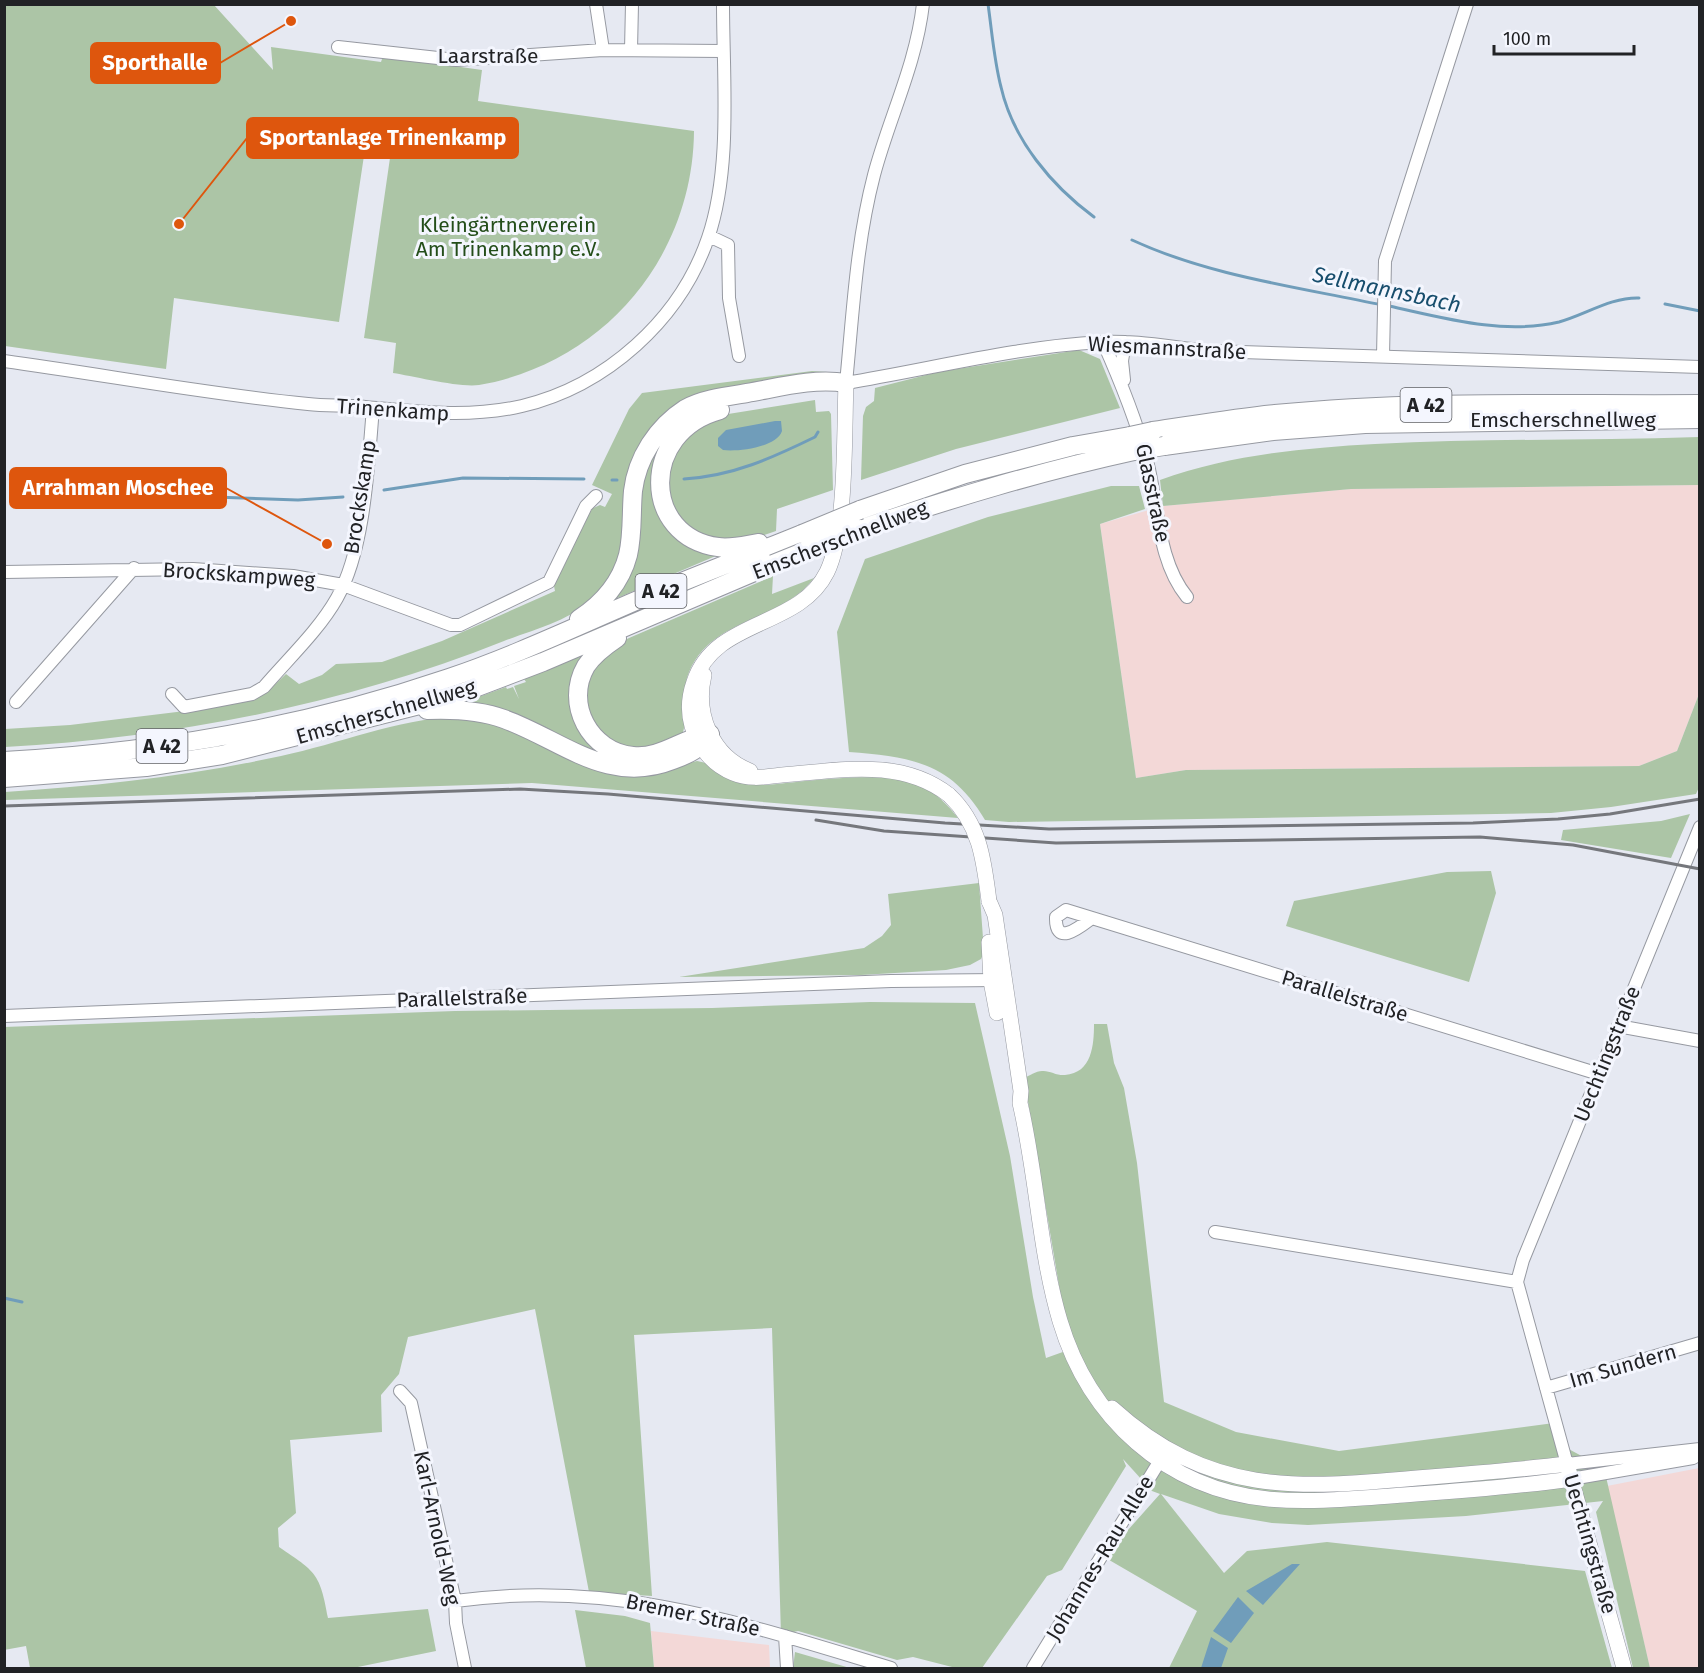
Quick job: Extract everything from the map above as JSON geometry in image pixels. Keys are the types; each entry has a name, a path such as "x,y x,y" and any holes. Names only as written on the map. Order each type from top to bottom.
{"highway":[{"path":"548,641 589,613 607,595 621,575 628,555 632,530 633,491 638,469 650,443 665,425 687,408 727,397 822,380 846,383"},
{"path":"775,542 738,547 716,547 684,533 670,515 662,494 660,473 665,452 677,434 703,415 846,383"},
{"name":"Emscherschnellweg","path":"4,778 146,768 262,746 451,697 543,662 860,529 1132,443 1153,431 1275,414 1365,408 1465,404 1700,404"},
{"name":"Emscherschnellweg","path":"4,761 68,758 177,744 289,723 440,681 548,641 775,542 802,534 860,510 965,474 1073,446 1132,443 1164,446 1273,431 1365,423 1700,419"},
{"path":"651,615 606,645 585,667 578,694 583,721 590,733 606,747 632,756 659,753 702,739"},
{"path":"377,716 435,710 490,715 519,725 594,762 615,768 638,769 660,765 702,739"}],"main road":[{"path":"846,383 838,528 826,573 815,590 799,603 748,627 719,646 705,660 692,687 690,713 716,763 734,773 755,778 875,769 918,776 949,795 961,808 978,836 989,901 996,976 1013,1093 1020,1103 1048,1271 1068,1344 1103,1409 1139,1446 1164,1454 1181,1472 1225,1490 1286,1500 1432,1493 1569,1471"},
{"name":"Uechtingstraße","path":"1569,1471 1624,1668"}],"street":[{"path":"596,4 603,50"},
{"path":"631,50 632,4"},
{"name":"Trinenkamp","path":"4,361 297,403 469,414 524,406 566,391 607,368 652,331 680,295 709,236 720,191 723,4"},
{"path":"846,383 861,231 874,173 912,62 923,4"},
{"path":"1383,356 1385,261 1467,4"},
{"name":"Laarstraße","path":"338,47 456,60 564,55 603,50 723,51"},
{"path":"709,236 728,245 729,298 739,356"},
{"name":"Wiesmannstraße","path":"846,383 948,362 1103,342 1125,342 1211,351 1700,367"},
{"name":"Glasstraße","path":"1103,342 1124,387 1147,460 1169,567 1177,584 1187,597"},
{"name":"Glasstraße","path":"1124,387 1122,361 1125,342"},
{"name":"Brockskamp","path":"172,694 184,707 252,694 264,687 331,607 344,585 362,513 373,408"},
{"path":"344,585 451,625 460,625 549,582 586,506 596,496"},
{"name":"Brockskampweg","path":"16,702 134,568"},
{"name":"Brockskampweg","path":"4,572 134,568 275,574 344,585"},
{"name":"Uechtingstraße","path":"1569,1471 1517,1282 1523,1260 1700,826"},
{"name":"Parallelstraße","path":"1092,918 1599,1074"},
{"name":"Parallelstraße","path":"4,1016 996,976"},
{"path":"1618,1026 1700,1041"},
{"path":"1215,1232 1517,1282"},
{"name":"Im Sundern","path":"1546,1388 1700,1343"},
{"name":"Karl-Arnold-Weg","path":"400,1391 411,1403 455,1601 454,1613 465,1668"},
{"path":"1569,1471 1700,1449"},
{"name":"Johannes-Rau-Allee","path":"1033,1668 1164,1454"},
{"path":"1569,1471 1693,1458 1700,1455"},
{"name":"Bremer Straße","path":"455,1601 523,1594 623,1599 697,1612 891,1668"},
{"path":"785,1636 787,1668"}],"shaded area":[{"path":"1699,485 1699,694 1677,751 1639,766 1186,770 1136,778 1100,524 1163,506 1350,489"},
{"path":"1699,1468 1699,1668 1650,1668 1607,1486"},
{"path":"651,1631 769,1645 770,1668 654,1668"}],"green space":[{"name":"Kleingärtnerverein Am Trinenkamp e.V.","path":"5,5 214,5 273,70 271,47 381,62 383,56 482,70 478,101 694,131 690,177 678,221 658,261 633,297 602,328 565,354 524,373 479,385 449,383 393,373 396,343 364,338 391,151 386,137 370,126 281,131 365,149 339,322 174,298 166,369 5,346"},
{"path":"1079,350 1100,359 1120,408 956,449 861,480 863,416 866,407 874,401 875,388 938,372"},
{"path":"812,371 827,372 662,417 636,511 618,560 597,595 577,611 565,617 444,663 322,700 196,726 132,736 5,747 5,729 70,725 185,711 269,690 286,674 299,684 322,675 336,664 382,662 442,641 555,591 554,586 591,509 600,505 605,507 612,494 592,485 629,409 642,393"},
{"path":"815,400 816,412 829,411 831,414 833,490 777,509 776,531 749,540 706,539 676,515 665,484 682,435 722,415"},
{"path":"680,424 662,510 725,552 608,602 650,455"},
{"path":"1699,437 1699,485 1351,489 1163,506 1160,480 1213,464 1266,454 1321,448 1456,441"},
{"path":"1111,486 1139,486 1145,509 1100,524 1136,778 1186,770 1639,766 1677,751 1699,694 1700,785 1696,794 1611,807 1551,813 1009,822 985,820 958,786 943,774 927,766 910,760 849,752 837,632 865,559 988,517"},
{"path":"773,576 772,594 814,578 784,604 730,630 714,640 700,654 686,680 685,719 682,735 655,749 616,747 586,714 587,676 615,645"},
{"path":"590,652 572,696 623,762 462,703 506,687 507,689 513,687 519,699 514,686 526,682 524,679"},
{"path":"455,717 495,724 518,731 580,764 620,775 659,771 697,761 746,781 764,785 865,777 904,780 931,791 958,818 532,783 5,800 5,792 178,775 303,751 412,722"},
{"path":"1690,814 1671,858 1561,840 1563,830 1661,821"},
{"path":"1491,871 1496,893 1469,982 1286,926 1294,901 1447,872"},
{"path":"979,883 984,952 981,959 970,965 946,970 861,975 679,977 864,948 882,936 891,925 888,894"},
{"path":"870,1002 975,1003 1010,1156 1033,1297 1046,1358 1074,1348 1065,1321 1024,1078 1040,1071 1065,1075 1081,1069 1090,1057 1094,1024 1107,1024 1114,1063 1124,1088 1137,1163 1164,1402 1236,1432 1339,1451 1554,1423 1563,1446 1604,1468 1650,1668 1633,1668 1596,1512 1603,1501 1466,1516 1308,1525 1272,1523 1219,1514 1161,1494 1224,1573 1247,1551 1327,1542 1585,1571 1612,1668 1169,1668 1197,1611 1104,1557 1160,1494 1152,1491 1123,1459 1126,1466 1062,1570 1047,1576 982,1668 956,1668 913,1657 897,1660 798,1631 781,1635 772,1328 634,1335 652,1596 589,1592 535,1309 408,1337 399,1374 381,1395 382,1432 290,1440 296,1513 278,1528 279,1547 309,1569 319,1582 328,1618 428,1609 436,1651 353,1668 30,1668 26,1646 4,1650 4,1027 455,1011 712,1008"},
{"path":"575,1610 625,1616 650,1623 654,1668 586,1668"},
{"path":"795,1652 850,1668 793,1668"}],"water":[{"path":"781,421 782,431 773,441 765,445 730,450 723,450 718,446 718,438 726,430"},
{"path":"1292,1564 1300,1564 1263,1605 1246,1591"},
{"path":"1238,1597 1254,1613 1231,1643 1213,1631"},
{"path":"1211,1637 1228,1648 1221,1668 1201,1668"}],"waterway":[{"name":"Sellmannsbach","path":"988,4 999,77 1007,107 1015,125 1036,160 1049,176 1078,205 1094,217"},
{"name":"Sellmannsbach","path":"1132,240 1223,272 1382,305"},
{"name":"Sellmannsbach","path":"1389,306 1452,320 1516,327 1559,322 1608,303 1639,298"},
{"name":"Sellmannsbach","path":"1665,304 1700,311"},
{"path":"684,479 719,474 752,465 815,437 818,432"},
{"path":"384,490 463,478 584,479"},
{"path":"612,480 617,480"},
{"path":"50,491 298,500 343,497"},
{"path":"4,1298 22,1302"}],"railway":[{"path":"4,806 520,789 608,794 945,823 1049,829 1473,823 1610,814 1700,799"},
{"path":"816,820 884,831 1056,843 1480,837 1573,845 1700,869"}],"place":[{"name":"Sporthalle","path":"291,21"},
{"name":"Sportanlage Trinenkamp","path":"179,224"},
{"name":"Arrahman Moschee","path":"327,544"}]}
